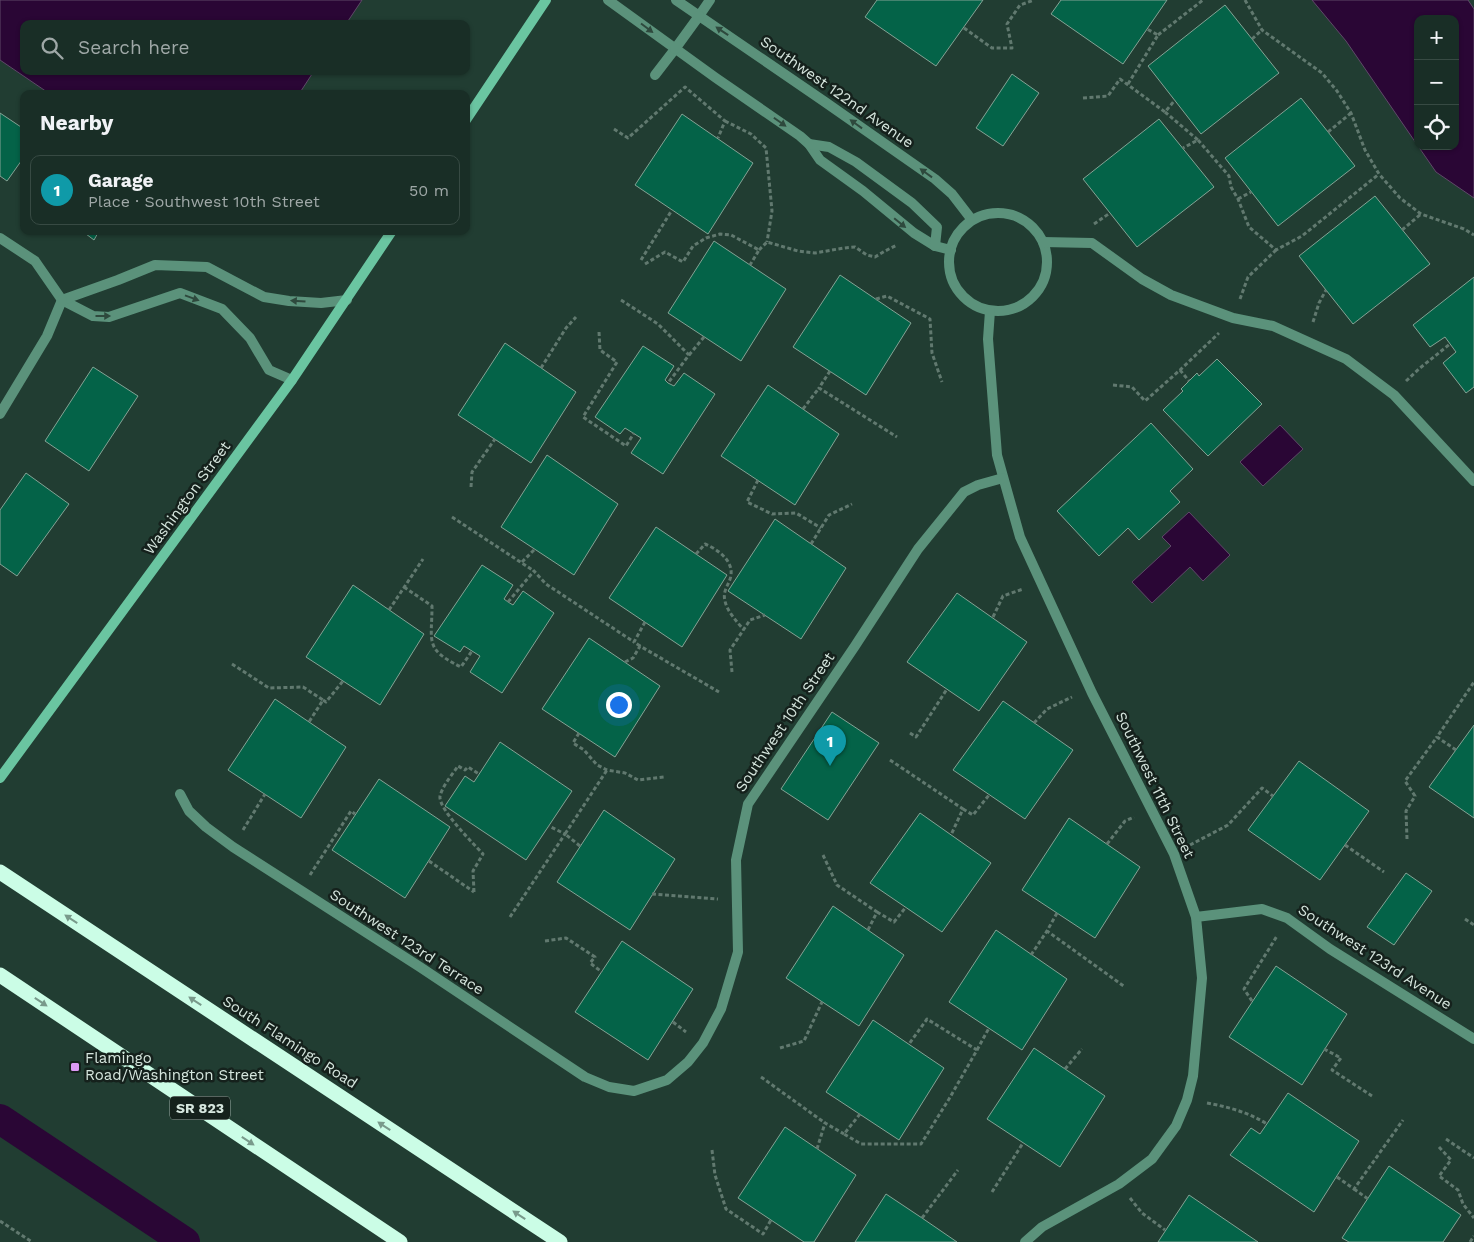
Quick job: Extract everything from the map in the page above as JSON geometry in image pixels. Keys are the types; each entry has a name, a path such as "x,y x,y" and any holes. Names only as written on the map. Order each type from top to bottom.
{"highway":[{"name":"South Flamingo Road","path":"0,872 560,1242"},
{"name":"SR 823","path":"0,975 400,1242"}],"street":[{"path":"470,114 546,0"},
{"path":"608,0 809,144 820,160 863,191 914,233 935,246 950,250"},
{"name":"Southwest 122nd Avenue","path":"676,0 935,179 952,194 972,220"},
{"path":"655,75 710,0"},
{"path":"809,144 829,147 856,162 912,203 937,228 935,246"},
{"path":"985,214 1013,215 1026,221 1036,230 1043,242 1047,256 1047,270 1043,283 1035,295 1014,309 990,311 979,308 969,302 957,289 950,273 950,250 955,239 972,220 985,214"},
{"name":"Washington Street","path":"0,778 292,380 389,235"},
{"path":"0,238 35,261 62,300 93,316 109,317 180,293 222,309 250,338 269,370 292,380"},
{"path":"1043,242 1092,243 1142,278 1172,295 1233,318 1272,326 1346,360 1394,395 1474,481"},
{"path":"0,414 47,336 62,300 155,265 207,267 264,297 321,303 347,300"},
{"name":"Southwest 11th Street","path":"990,311 989,366 997,454 1020,537 1090,689 1174,854 1196,917 1202,978 1194,1076 1187,1100 1176,1126 1152,1159 1119,1184 1042,1227 1025,1242"},
{"name":"Southwest 10th Street","path":"634,1091 668,1080 688,1062 703,1043 721,1009 738,952 736,860 748,804 918,549 964,492 978,485 1003,478"},
{"name":"Southwest 123rd Terrace","path":"180,794 190,811 206,827 233,847 420,966 585,1077 608,1087 634,1091"},
{"name":"Southwest 123rd Avenue","path":"1196,917 1262,909 1287,918 1330,949 1474,1039"}],"path":[{"path":"964,28 992,48 1012,48 1007,24 1020,5 1034,0"},
{"path":"1128,84 1158,35 1202,0"},
{"path":"1246,0 1262,30 1322,74 1337,91 1351,113 1365,150 1379,174 1400,198 1421,214 1464,229 1474,235"},
{"path":"1147,29 1158,35"},
{"path":"1252,40 1262,30"},
{"path":"1083,98 1108,96 1120,79 1165,112 1198,140 1229,176 1231,187 1249,227 1276,250"},
{"path":"614,129 628,138 685,87 725,121 751,134 766,148 772,211 767,242 759,250 750,265"},
{"path":"1165,112 1175,100"},
{"path":"1328,132 1351,113"},
{"path":"718,138 725,121"},
{"path":"1183,148 1198,140"},
{"path":"1113,385 1132,387 1145,401 1233,318 1248,277 1276,250 1302,236 1379,174"},
{"path":"1238,199 1251,192"},
{"path":"641,260 672,210"},
{"path":"1402,230 1421,214"},
{"path":"767,242 798,251 815,253 855,247 866,255 876,257 885,250 903,242 914,233"},
{"path":"645,264 665,252 682,262 693,246 706,238 720,234 730,235 759,250"},
{"path":"1308,341 1319,304 1326,290"},
{"path":"876,299 887,296 930,319 932,353 942,382"},
{"path":"621,300 658,324 689,355"},
{"path":"541,368 566,328 576,317"},
{"path":"599,332 600,350 617,362 583,417 626,446 634,433"},
{"path":"668,383 704,337"},
{"path":"1394,395 1420,368 1450,344"},
{"path":"803,409 830,370"},
{"path":"1180,370 1189,381"},
{"path":"819,388 897,438"},
{"path":"471,487 472,472 495,439"},
{"path":"758,480 747,502 772,514 796,513 821,528"},
{"path":"811,544 829,515 852,504"},
{"path":"452,517 534,570 546,584 640,646 719,692"},
{"path":"696,554 706,544 722,554 728,562 732,574 724,590 725,601 744,630"},
{"path":"522,562 535,549"},
{"path":"389,610 423,559"},
{"path":"508,602 534,570"},
{"path":"993,618 1003,596 1041,583"},
{"path":"404,587 432,606 430,637 436,651 442,657 461,667 472,651"},
{"path":"732,672 730,650 750,620 765,615"},
{"path":"634,642 646,622"},
{"path":"625,662 633,658 640,646"},
{"path":"232,664 269,688 303,687 326,702 343,681"},
{"path":"1407,839 1406,811 1415,796 1405,782 1474,682"},
{"path":"910,733 916,737 947,689"},
{"path":"1034,723 1047,709 1090,689"},
{"path":"309,722 323,700"},
{"path":"579,733 573,743 584,750 597,765 607,770 625,773 638,780 664,777"},
{"path":"1437,737 1456,750"},
{"path":"890,760 973,815 989,795"},
{"path":"429,861 474,892 473,871 483,854 443,809 440,798 443,788 458,766 466,770 468,767 479,774"},
{"path":"510,917 607,770"},
{"path":"1174,854 1228,825 1262,788 1274,796"},
{"path":"233,847 265,794"},
{"path":"952,835 963,809"},
{"path":"1107,844 1125,821 1151,809"},
{"path":"300,890 351,811 355,814"},
{"path":"548,826 564,834 580,846"},
{"path":"1345,845 1384,872"},
{"path":"823,855 837,885 877,912 894,922 906,907"},
{"path":"652,894 736,901"},
{"path":"868,930 877,912"},
{"path":"1031,955 1057,913"},
{"path":"1252,1001 1244,989 1287,918"},
{"path":"1465,919 1474,925"},
{"path":"1047,931 1126,987"},
{"path":"545,941 566,938 595,957 590,963 602,972"},
{"path":"780,1048 804,1041 822,1002"},
{"path":"909,1044 927,1019 978,1050"},
{"path":"761,1077 825,1122 861,1144 921,1144 978,1050 989,1028"},
{"path":"1065,1069 1082,1049"},
{"path":"1324,1049 1341,1058 1332,1070 1372,1096"},
{"path":"1187,1100 1228,1107 1256,1117 1267,1124"},
{"path":"844,1134 860,1114"},
{"path":"1354,1189 1403,1120"},
{"path":"816,1149 825,1122"},
{"path":"1446,1139 1474,1158"},
{"path":"992,1192 1023,1143"},
{"path":"1439,1147 1451,1160 1439,1176 1458,1190 1463,1204 1474,1218"},
{"path":"712,1150 715,1175 726,1209 763,1234 771,1220"},
{"path":"922,1218 958,1170"},
{"path":"1337,1176 1368,1199"},
{"path":"1119,1184 1142,1213 1165,1230"},
{"path":"0,1221 32,1242"},
{"path":"1470,1242 1474,1236"}],"shaded area":[{"path":"0,0 362,0 349,20 20,20 20,74 0,60"},
{"path":"1312,0 1468,0 1474,9 1474,198 1436,172 1421,150 1459,150 1459,15 1414,15 1414,140 1346,41"},
{"path":"22,75 311,75 302,90 44,90"},
{"path":"1280,425 1303,449 1263,486 1240,462"},
{"path":"1189,512 1230,555 1203,581 1190,567 1152,603 1132,582 1171,546 1162,537"}],"building":[{"path":"877,0 983,0 936,66 865,17"},
{"path":"1061,0 1167,0 1123,64 1051,14"},
{"path":"1225,5 1279,73 1201,134 1148,66"},
{"path":"1012,74 1039,93 1003,146 976,128"},
{"path":"1301,98 1355,166 1278,226 1225,158"},
{"path":"0,113 20,126 20,163 7,181 0,176"},
{"path":"682,114 753,163 708,234 635,185"},
{"path":"1159,119 1214,187 1137,247 1083,179"},
{"path":"1375,196 1430,264 1353,324 1299,256"},
{"path":"87,235 97,235 94,240"},
{"path":"714,241 786,289 741,361 668,313"},
{"path":"840,275 911,323 866,395 793,347"},
{"path":"1474,277 1474,387 1466,393 1443,363 1456,352 1445,337 1430,347 1413,325"},
{"path":"505,343 576,392 531,463 458,415"},
{"path":"643,346 674,366 665,380 668,383 674,386 684,373 715,394 663,474 631,453 641,438 625,428 620,434 595,417"},
{"path":"1217,359 1262,404 1208,456 1163,410 1183,391 1181,389 1197,373 1199,376"},
{"path":"93,367 138,396 89,471 45,441"},
{"path":"768,385 839,434 795,505 721,456"},
{"path":"1151,423 1193,469 1170,491 1180,502 1139,540 1128,528 1099,556 1057,511"},
{"path":"547,455 618,504 574,575 501,527"},
{"path":"26,473 69,504 17,576 0,564 0,510"},
{"path":"775,519 846,568 801,639 728,591"},
{"path":"656,527 727,575 682,647 609,598"},
{"path":"482,565 513,585 504,599 508,602 513,605 523,591 554,613 502,693 470,672 480,656 464,646 460,652 434,636"},
{"path":"353,585 424,634 380,705 306,657"},
{"path":"957,593 1027,642 979,711 907,662"},
{"path":"589,638 660,686 615,757 542,709"},
{"path":"275,699 346,747 301,818 228,770"},
{"path":"1003,701 1073,750 1025,819 953,770"},
{"path":"832,712 879,743 828,820 781,789"},
{"path":"1474,725 1474,818 1429,787"},
{"path":"500,742 572,791 526,860 445,806 465,776 474,782"},
{"path":"1299,761 1369,811 1320,880 1248,830"},
{"path":"379,779 450,827 405,898 332,850"},
{"path":"604,810 675,859 630,930 557,882"},
{"path":"920,813 991,863 942,932 870,883"},
{"path":"1069,818 1140,867 1095,938 1022,890"},
{"path":"1406,873 1432,891 1394,945 1367,927"},
{"path":"833,906 904,955 859,1026 786,978"},
{"path":"996,930 1067,979 1022,1050 949,1002"},
{"path":"622,941 693,989 648,1060 575,1012"},
{"path":"1276,966 1347,1014 1302,1085 1229,1037"},
{"path":"873,1020 944,1068 899,1140 826,1092"},
{"path":"1034,1048 1105,1096 1060,1167 987,1119"},
{"path":"1288,1093 1359,1141 1314,1212 1230,1155 1251,1128 1260,1134"},
{"path":"785,1127 856,1175 814,1242 804,1242 738,1198"},
{"path":"1389,1166 1461,1215 1443,1242 1349,1242 1342,1238"},
{"path":"886,1194 922,1218 957,1242 855,1242"},
{"path":"1189,1195 1258,1242 1158,1242"}],"waterway":[{"path":"0,1119 185,1242"}],"place":[{"name":"Garage","path":"830,766"},
{"name":"Flamingo Road/Washington Street","path":"75,1067"}]}
